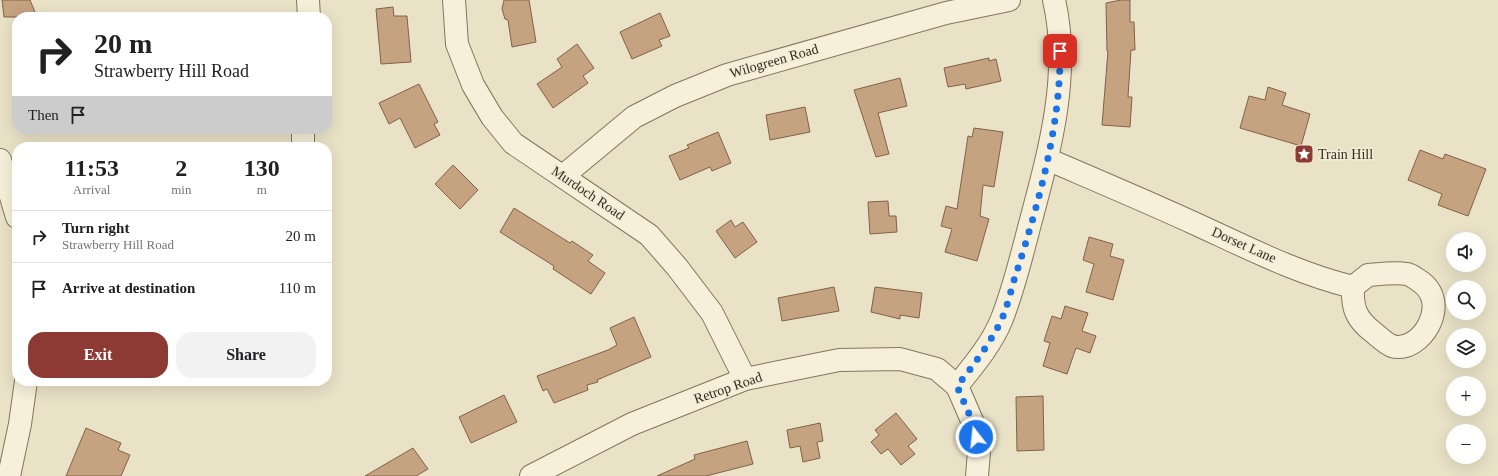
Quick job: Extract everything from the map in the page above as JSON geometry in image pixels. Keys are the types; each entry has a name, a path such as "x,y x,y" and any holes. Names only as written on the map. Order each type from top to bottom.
{"street":[{"path":"308,0 309,12"},
{"name":"Murdoch Road","path":"454,0 457,44 473,85 492,117 514,143 649,235 677,267 712,313 745,379"},
{"name":"Wilogreen Road","path":"563,176 634,117 675,96 726,75 946,13 1009,0"},
{"path":"976,476 979,452 973,423 957,386 980,357 1000,322 1022,253 1047,159 1060,78 1059,23 1054,0"},
{"name":"Dorset Lane","path":"1047,159 1163,209 1267,257 1332,282 1353,287"},
{"path":"0,160 12,200"},
{"path":"1409,274 1426,286 1433,300 1433,315 1426,330 1408,346 1392,346 1362,324 1352,304 1353,287 1368,275 1409,274"},
{"name":"Retrop Road","path":"530,476 632,424 745,379 838,360 900,359 937,369 957,386"},
{"path":"9,476 20,424 25,386"}],"building":[{"path":"2,0 30,0 35,12 12,12 12,17 4,17"},
{"path":"504,0 529,0 536,42 512,47 508,20 505,19 502,9"},
{"path":"1130,0 1130,22 1134,22 1135,50 1131,50 1128,97 1132,97 1130,127 1102,125 1108,51 1106,3"},
{"path":"393,7 394,16 407,16 411,62 381,64 376,9"},
{"path":"660,13 670,36 659,40 662,46 632,59 620,32"},
{"path":"577,44 594,68 583,76 588,83 553,108 537,84 562,67 557,59"},
{"path":"989,58 989,61 996,59 1001,81 966,89 965,84 948,87 944,68"},
{"path":"900,78 907,106 878,113 889,154 876,157 854,90"},
{"path":"419,84 438,122 434,124 440,135 415,148 400,118 389,124 379,103"},
{"path":"1268,87 1286,93 1282,105 1310,114 1301,146 1240,128 1249,96 1265,100"},
{"path":"805,107 810,132 770,140 766,115"},
{"path":"974,128 1003,132 994,187 983,185 980,216 989,219 977,261 945,252 952,229 941,226 946,206 957,209 968,136 972,137"},
{"path":"718,132 731,163 712,171 710,167 680,180 669,156 689,148 687,145"},
{"path":"1420,150 1443,159 1445,154 1486,169 1468,216 1438,205 1442,194 1408,180"},
{"path":"453,165 478,190 460,209 435,184"},
{"path":"888,201 889,216 896,216 897,232 870,234 868,202"},
{"path":"514,208 570,243 572,241 593,255 588,261 605,273 591,294 553,269 554,266 500,232"},
{"path":"731,220 735,227 743,222 757,242 735,258 716,231"},
{"path":"1089,237 1113,244 1110,256 1124,260 1113,300 1086,292 1094,264 1083,260"},
{"path":"834,287 839,311 782,321 778,298"},
{"path":"875,287 922,293 919,318 900,315 900,319 871,312"},
{"path":"1065,306 1088,313 1082,331 1096,336 1090,353 1076,348 1067,374 1043,366 1050,343 1044,341 1052,316 1061,319"},
{"path":"634,317 651,357 597,380 598,382 587,385 588,390 554,403 547,389 543,391 537,376 608,350 617,345 610,328"},
{"path":"504,395 517,422 471,443 459,417"},
{"path":"1043,396 1044,450 1017,451 1016,397"},
{"path":"896,413 917,439 908,446 915,454 901,465 888,449 881,454 871,442 879,435 875,430"},
{"path":"820,423 823,441 817,442 820,458 803,462 800,446 790,448 787,430"},
{"path":"86,428 121,443 118,450 130,455 121,476 66,476"},
{"path":"747,441 753,464 706,476 657,476 695,459 694,455"},
{"path":"413,448 428,469 416,476 365,476"}],"place":[{"name":"Train Hill","path":"1304,154"}],"route":[{"path":"976,437 973,423 957,386 980,357 1000,322 1022,253 1047,159 1060,78 1060,51"}]}
